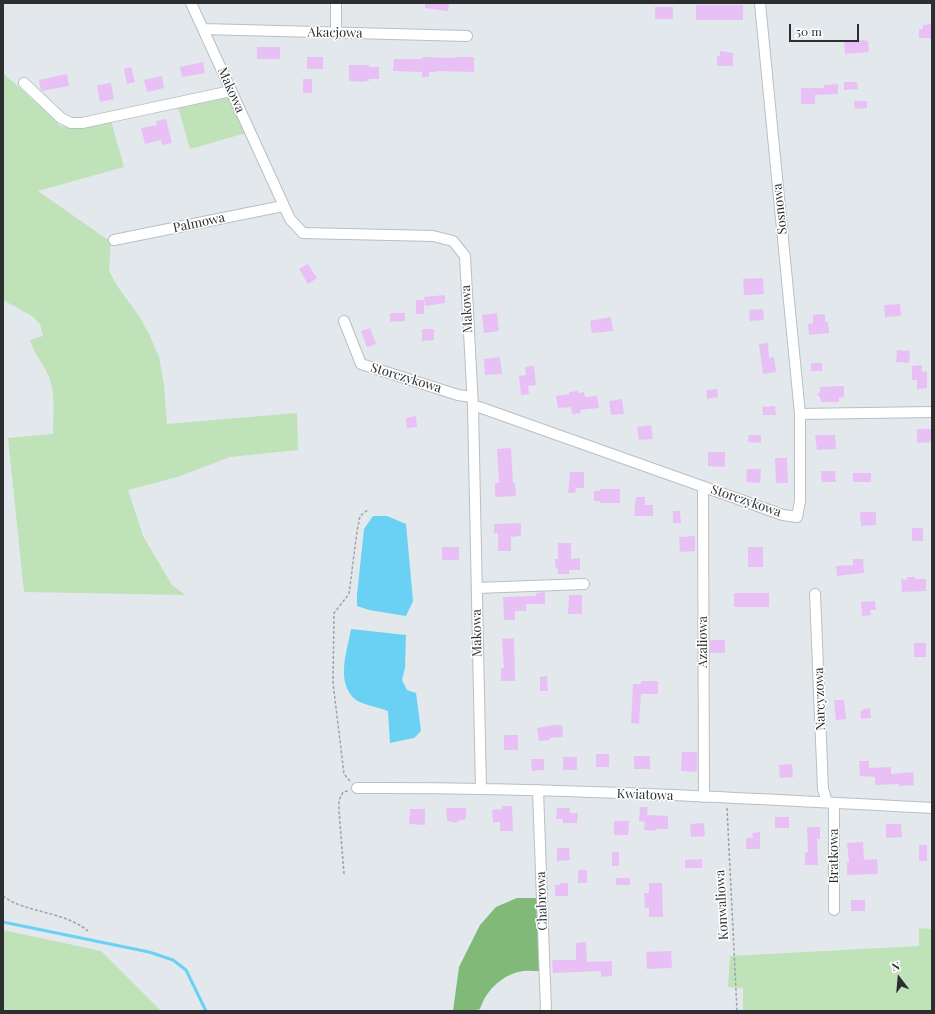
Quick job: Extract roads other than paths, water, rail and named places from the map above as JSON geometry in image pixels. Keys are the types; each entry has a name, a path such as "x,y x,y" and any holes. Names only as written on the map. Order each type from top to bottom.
{"street":[{"name":"Makowa","path":"191,3 283,206 290,219 303,233 433,236 453,241 465,256 473,402 481,789"},
{"path":"336,3 336,32"},
{"name":"Sosnowa","path":"760,3 800,414"},
{"name":"Akacjowa","path":"203,29 467,36"},
{"path":"24,83 61,118 71,123 82,124 231,91"},
{"name":"Palmowa","path":"114,240 283,206"},
{"name":"Storczykowa","path":"344,321 361,364 458,395 473,402 479,407 783,515 797,517 800,501 800,414"},
{"path":"800,414 932,412"},
{"name":"Azaliowa","path":"703,487 704,797"},
{"path":"477,588 584,584"},
{"name":"Narcyzowa","path":"815,594 823,789 830,803"},
{"name":"Kwiatowa","path":"357,788 538,790 932,808"},
{"name":"Chabrowa","path":"538,790 546,1011"},
{"name":"Bratkowa","path":"830,803 834,910"}],"water":[{"path":"373,516 387,516 406,524 413,601 406,616 369,610 357,606 364,529"},
{"path":"351,629 406,635 405,668 402,680 407,690 416,693 421,731 414,738 390,743 388,711 356,700 350,693 346,685 344,667"}],"waterway":[{"path":"3,922 149,952 173,960 186,970 206,1011"}]}
